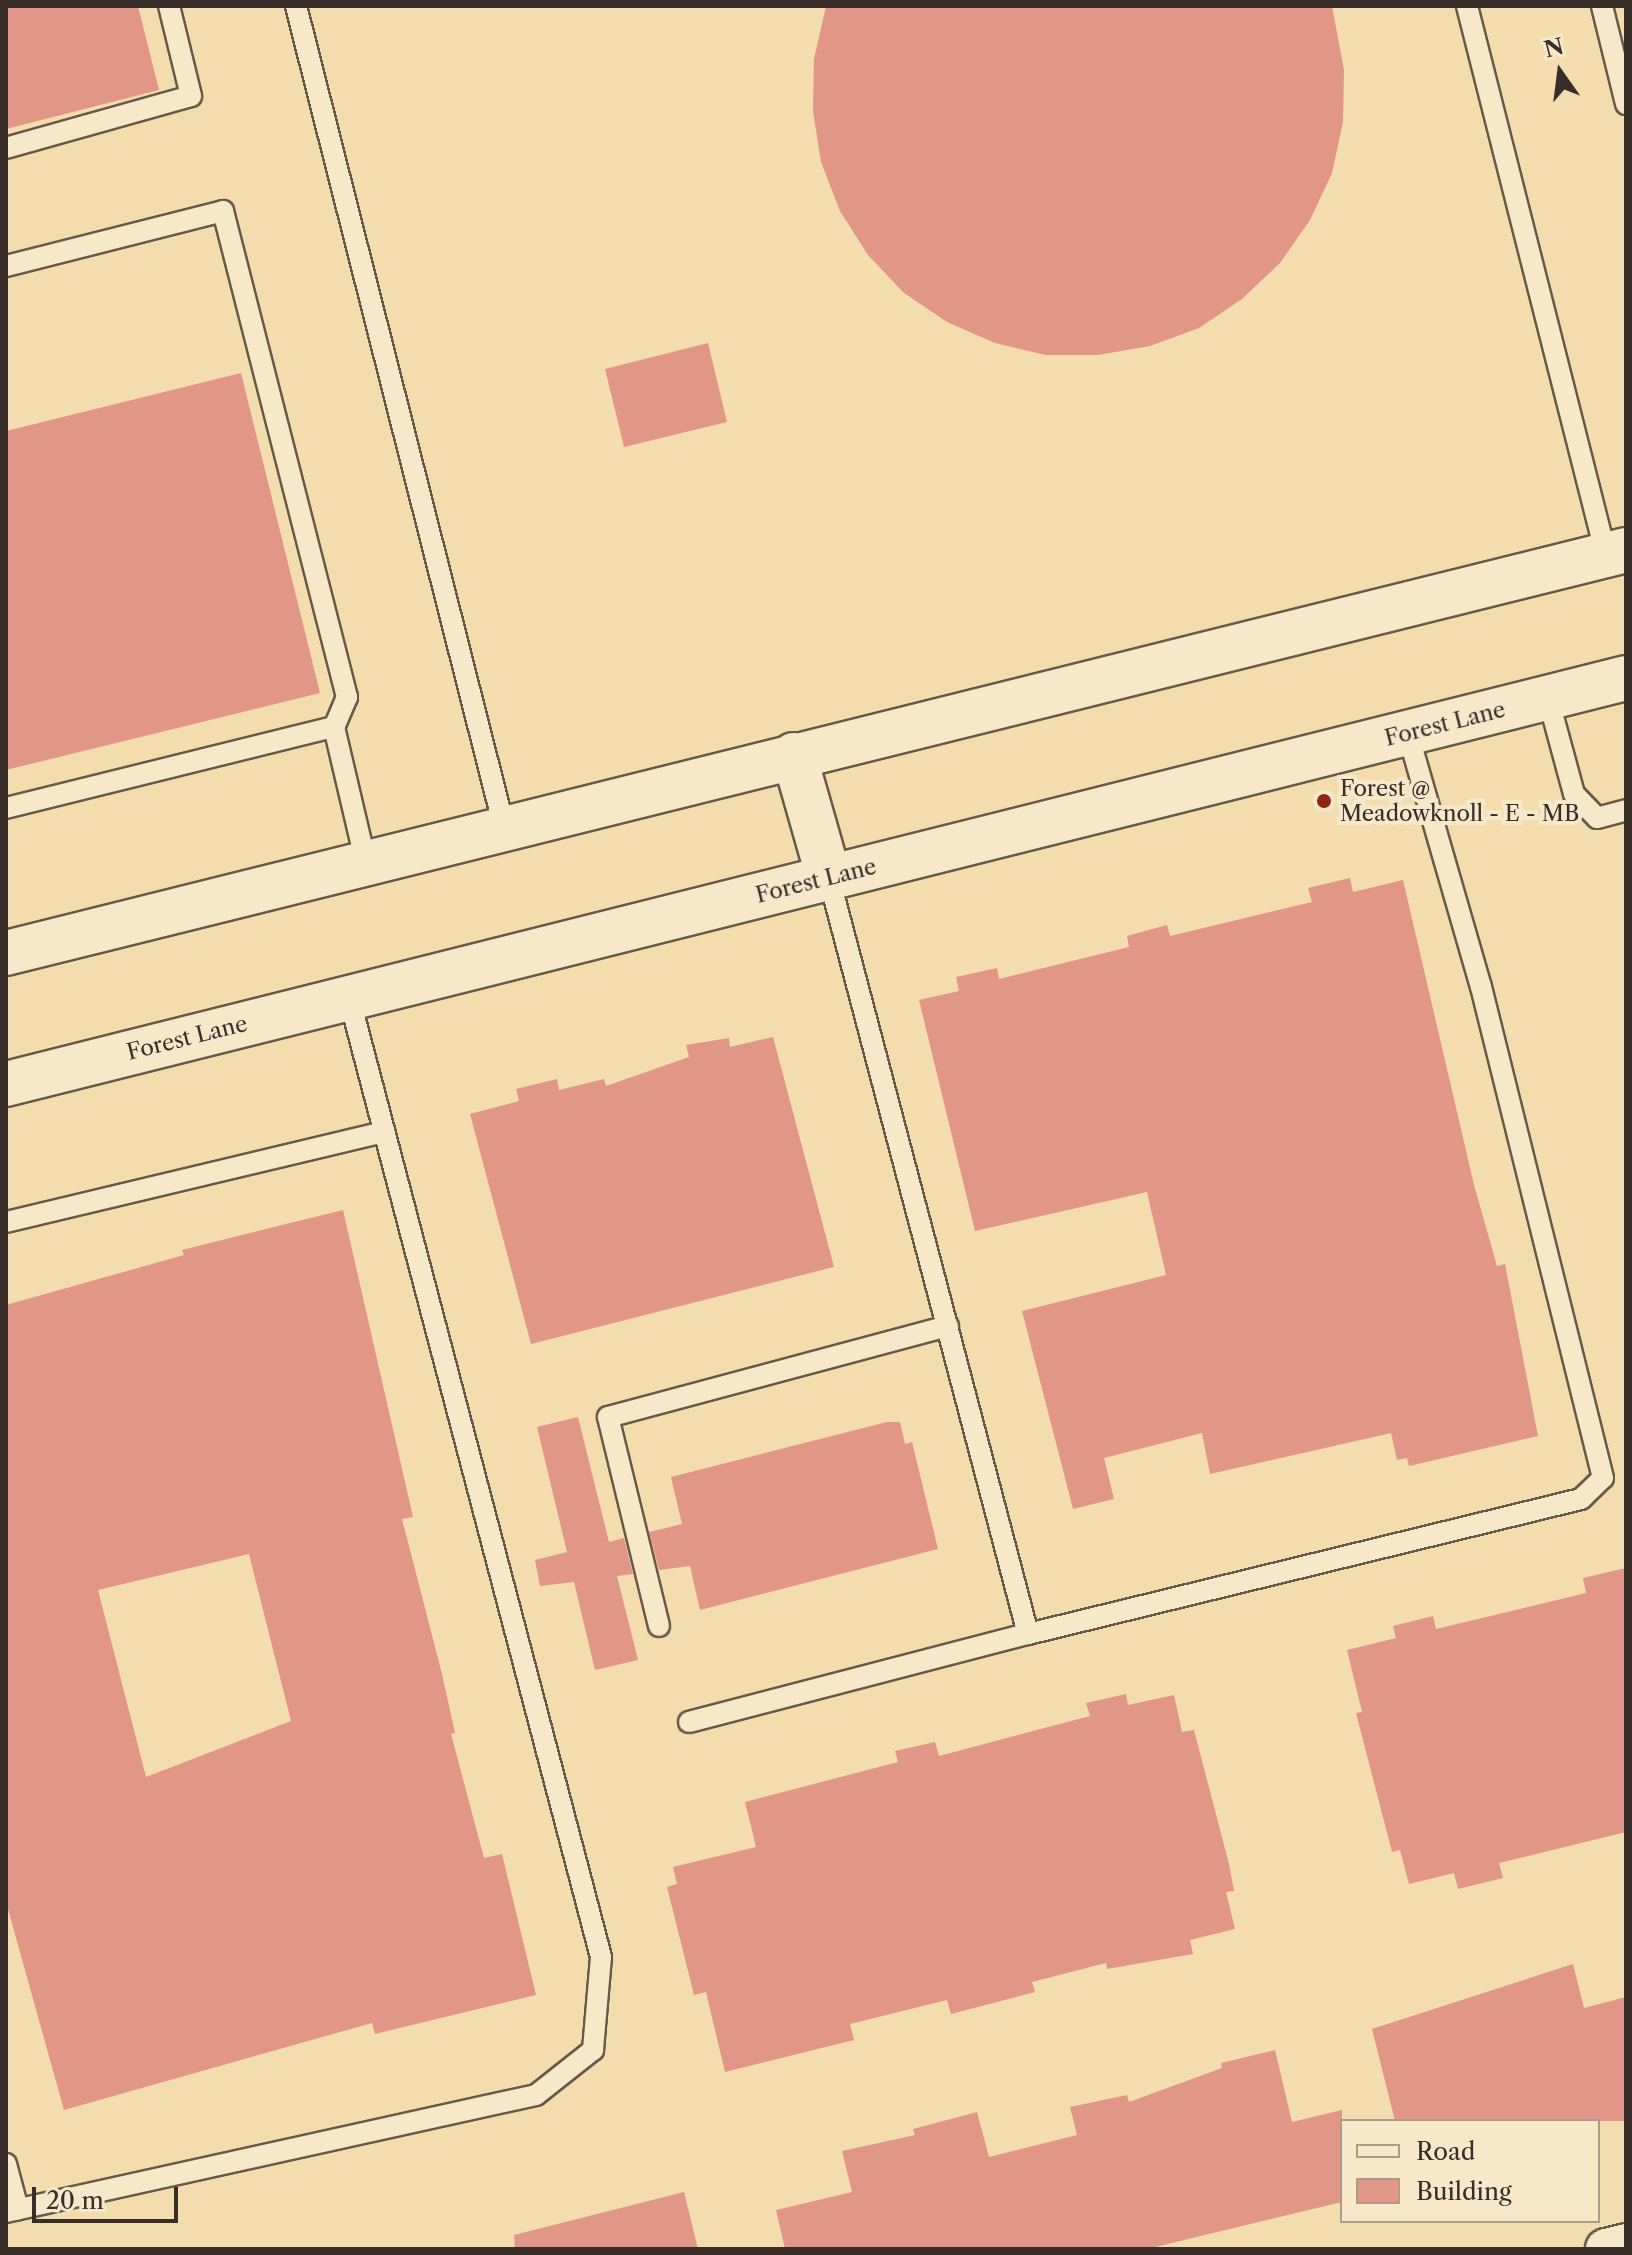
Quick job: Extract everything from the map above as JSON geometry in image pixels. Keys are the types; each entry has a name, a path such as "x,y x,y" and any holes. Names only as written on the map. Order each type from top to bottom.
{"main road":[{"path":"6,953 1616,553"},
{"name":"Forest Lane","path":"6,1084 1626,678"},
{"path":"794,755 829,878"}],"street":[{"path":"1606,2249 1626,2244"}],"lane":[{"path":"6,148 191,96 169,6"},
{"path":"296,6 504,827"},
{"path":"1467,6 1616,553"},
{"path":"1602,6 1626,104"},
{"path":"6,266 223,211 347,697 334,727 366,863"},
{"path":"1548,698 1574,794 1597,818 1626,810"},
{"path":"6,808 334,727"},
{"path":"689,1722 1028,1634 1581,1499 1603,1478 1481,987 1408,734"},
{"path":"829,878 878,1052 1028,1634"},
{"path":"6,2164 12,2211 536,2095 593,2050 601,1957 349,997"},
{"path":"6,1222 384,1132"},
{"path":"659,1626 608,1417 948,1326"}],"building":[{"path":"6,6 138,6 159,90 6,129"},
{"path":"826,6 1332,6 1344,70 1343,122 1332,173 1310,220 1280,263 1242,299 1199,328 1150,346 1098,355 1046,355 995,343 947,322 904,293 868,255 840,211 821,162 813,111 814,59"},
{"path":"708,343 727,422 624,447 605,369"},
{"path":"241,373 320,693 6,770 6,431"},
{"path":"1350,878 1353,892 1403,880 1474,1185 1497,1266 1505,1264 1538,1436 1409,1466 1407,1458 1397,1460 1391,1433 1210,1474 1202,1433 1104,1458 1114,1499 1073,1509 1022,1311 1166,1275 1147,1192 975,1231 919,1000 959,991 956,977 997,968 999,979 1129,947 1127,936 1167,925 1170,936 1312,902 1308,888"},
{"path":"773,1037 834,1267 531,1344 470,1114 519,1101 516,1089 557,1079 559,1090 604,1079 606,1086 689,1057 686,1045 729,1038 730,1047"},
{"path":"343,1210 413,1517 402,1519 442,1674 455,1733 451,1734 484,1858 502,1854 536,1995 375,2034 372,2023 64,2110 6,1902 6,1305 184,1255 182,1250","holes":["249,1554 291,1721 146,1777 98,1590"]},
{"path":"578,1417 609,1542 624,1538 633,1574 617,1576 638,1660 595,1670 574,1582 540,1586 535,1560 567,1552 537,1427"},
{"path":"887,1422 900,1422 905,1444 912,1442 938,1549 700,1610 690,1566 659,1570 649,1532 682,1524 671,1477"},
{"path":"1626,1568 1626,1832 1499,1863 1503,1878 1458,1889 1454,1873 1409,1884 1400,1850 1392,1852 1356,1713 1362,1712 1347,1650 1396,1638 1393,1626 1433,1616 1436,1629 1586,1593 1583,1578"},
{"path":"1126,1694 1128,1705 1174,1695 1182,1732 1194,1730 1229,1864 1234,1891 1226,1892 1235,1929 1190,1940 1193,1954 1107,1969 1106,1963 1032,1982 1035,1992 951,2014 947,2000 850,2024 854,2040 725,2072 706,1992 694,1995 667,1887 677,1884 673,1867 756,1847 745,1802 898,1762 895,1751 935,1742 939,1756 1090,1716 1086,1703"},
{"path":"1573,1964 1584,2008 1626,1997 1626,2121 1394,2119 1372,2029"},
{"path":"1275,2050 1292,2122 1342,2110 1340,2202 1147,2249 785,2249 776,2210 852,2192 842,2151 915,2135 913,2129 977,2112 989,2157 1077,2135 1070,2107 1127,2095 1129,2102 1222,2068 1221,2063"},
{"path":"684,2192 698,2249 515,2249 514,2235"}],"place":[{"name":"Forest @ Meadowknoll - E - MB","path":"1324,801"}]}
